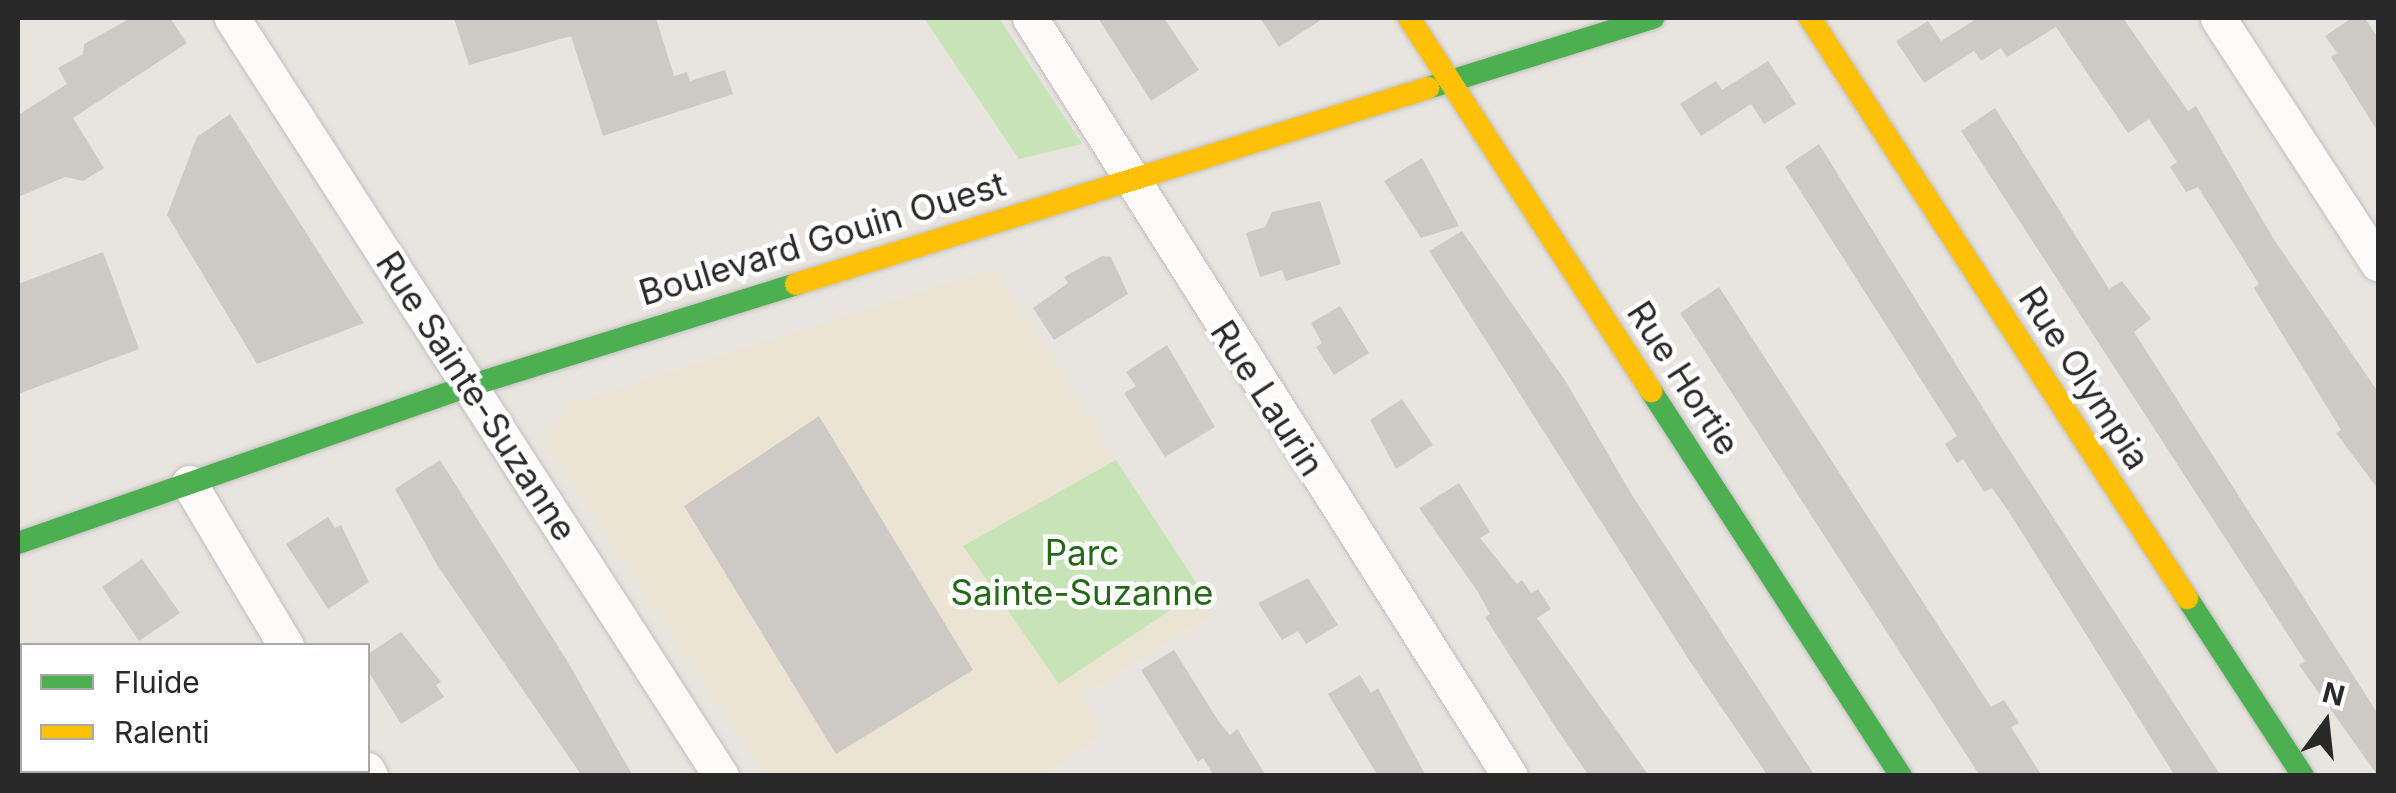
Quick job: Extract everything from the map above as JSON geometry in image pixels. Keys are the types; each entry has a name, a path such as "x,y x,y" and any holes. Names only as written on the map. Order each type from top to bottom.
{"street":[{"name":"Rue Sainte-Suzanne","path":"232,18 721,776"},
{"name":"Rue Laurin","path":"1030,18 1510,776"},
{"name":"Rue Hortie","path":"1409,18 1901,776"},
{"name":"Boulevard Gouin Ouest","path":"18,543 469,386 1653,18"},
{"name":"Rue Olympia","path":"1810,18 2302,776"},
{"path":"2218,18 2378,263"},
{"path":"188,483 284,643"}],"shaded area":[{"path":"994,269 1212,614 1080,696 1103,733 1042,775 765,775 544,440 574,403"}],"green space":[{"path":"924,18 999,18 1082,144 1019,159"},
{"name":"Parc Sainte-Suzanne","path":"1116,460 1201,590 1059,684 963,546"}],"building":[{"path":"131,18 170,18 187,43 73,118 104,168 83,181 65,177 18,197 18,115 67,84 58,68 83,54 84,44"},
{"path":"454,18 656,18 674,76 687,72 690,81 725,70 733,94 603,136 571,36 469,65"},
{"path":"1098,18 1164,18 1199,70 1151,101"},
{"path":"1260,18 1324,18 1279,47"},
{"path":"1978,18 2123,18 2188,111 2196,106 2273,238 2378,392 2378,489 2336,433 2341,430 2254,288 2259,284 2198,187 2186,192 2170,167 2177,162 2149,119 2128,133 2056,27 2007,57 2001,48 1981,61 1974,51 1924,83 1896,41 1928,21 1941,41"},
{"path":"2352,18 2365,18 2378,38 2378,132 2331,57 2337,53 2325,36"},
{"path":"1768,61 1796,104 1764,124 1751,104 1701,136 1680,104 1716,81 1722,90"},
{"path":"1995,108 2109,289 2122,281 2151,319 2134,332 2378,714 2378,776 2299,665 2305,661 1961,131"},
{"path":"230,114 364,323 257,364 167,215 197,137"},
{"path":"1819,144 2001,437 2221,776 2175,776 2009,512 1992,488 1984,492 1963,459 1957,463 1945,444 1957,436 1785,167"},
{"path":"1422,158 1459,226 1421,238 1384,181"},
{"path":"1320,201 1341,264 1286,281 1282,270 1260,277 1246,233 1265,227 1272,212"},
{"path":"1462,231 1566,382 1632,495 1815,776 1768,776 1689,660 1429,251"},
{"path":"103,252 139,349 18,394 18,284"},
{"path":"1102,256 1111,257 1128,294 1054,340 1033,308 1068,283 1064,277"},
{"path":"1719,287 1991,707 2004,700 2019,723 2011,727 2042,776 1980,776 1680,313"},
{"path":"1340,306 1369,353 1334,375 1316,347 1322,343 1311,323"},
{"path":"1167,345 1215,427 1165,457 1124,393 1136,386 1126,372"},
{"path":"1402,399 1433,445 1396,469 1370,420"},
{"path":"819,416 973,670 836,754 684,506"},
{"path":"440,460 566,659 633,776 582,776 437,565 395,489"},
{"path":"1459,483 1490,532 1480,538 1517,584 1522,580 1531,593 1538,589 1551,609 1537,618 1649,776 1589,776 1556,728 1485,617 1490,614 1478,592 1419,508"},
{"path":"328,517 335,528 341,525 369,582 328,609 286,544"},
{"path":"142,559 180,613 139,641 102,587"},
{"path":"1308,578 1338,625 1306,644 1298,631 1282,640 1258,603"},
{"path":"401,632 441,682 436,685 444,697 401,724 370,674 370,653"},
{"path":"1174,650 1219,722 1230,735 1237,729 1266,776 1214,776 1203,758 1198,762 1141,670"},
{"path":"1360,675 1371,693 1378,688 1426,776 1378,776 1328,694"}],"traffic: fast":[{"path":"1428,88 1653,18"},
{"path":"18,543 469,386 796,284"},
{"path":"1651,391 1901,776"},
{"path":"2187,598 2303,776"}],"traffic: slow":[{"path":"1409,18 1651,391"},
{"path":"1810,18 2187,598"},
{"path":"796,284 1428,88"}]}
